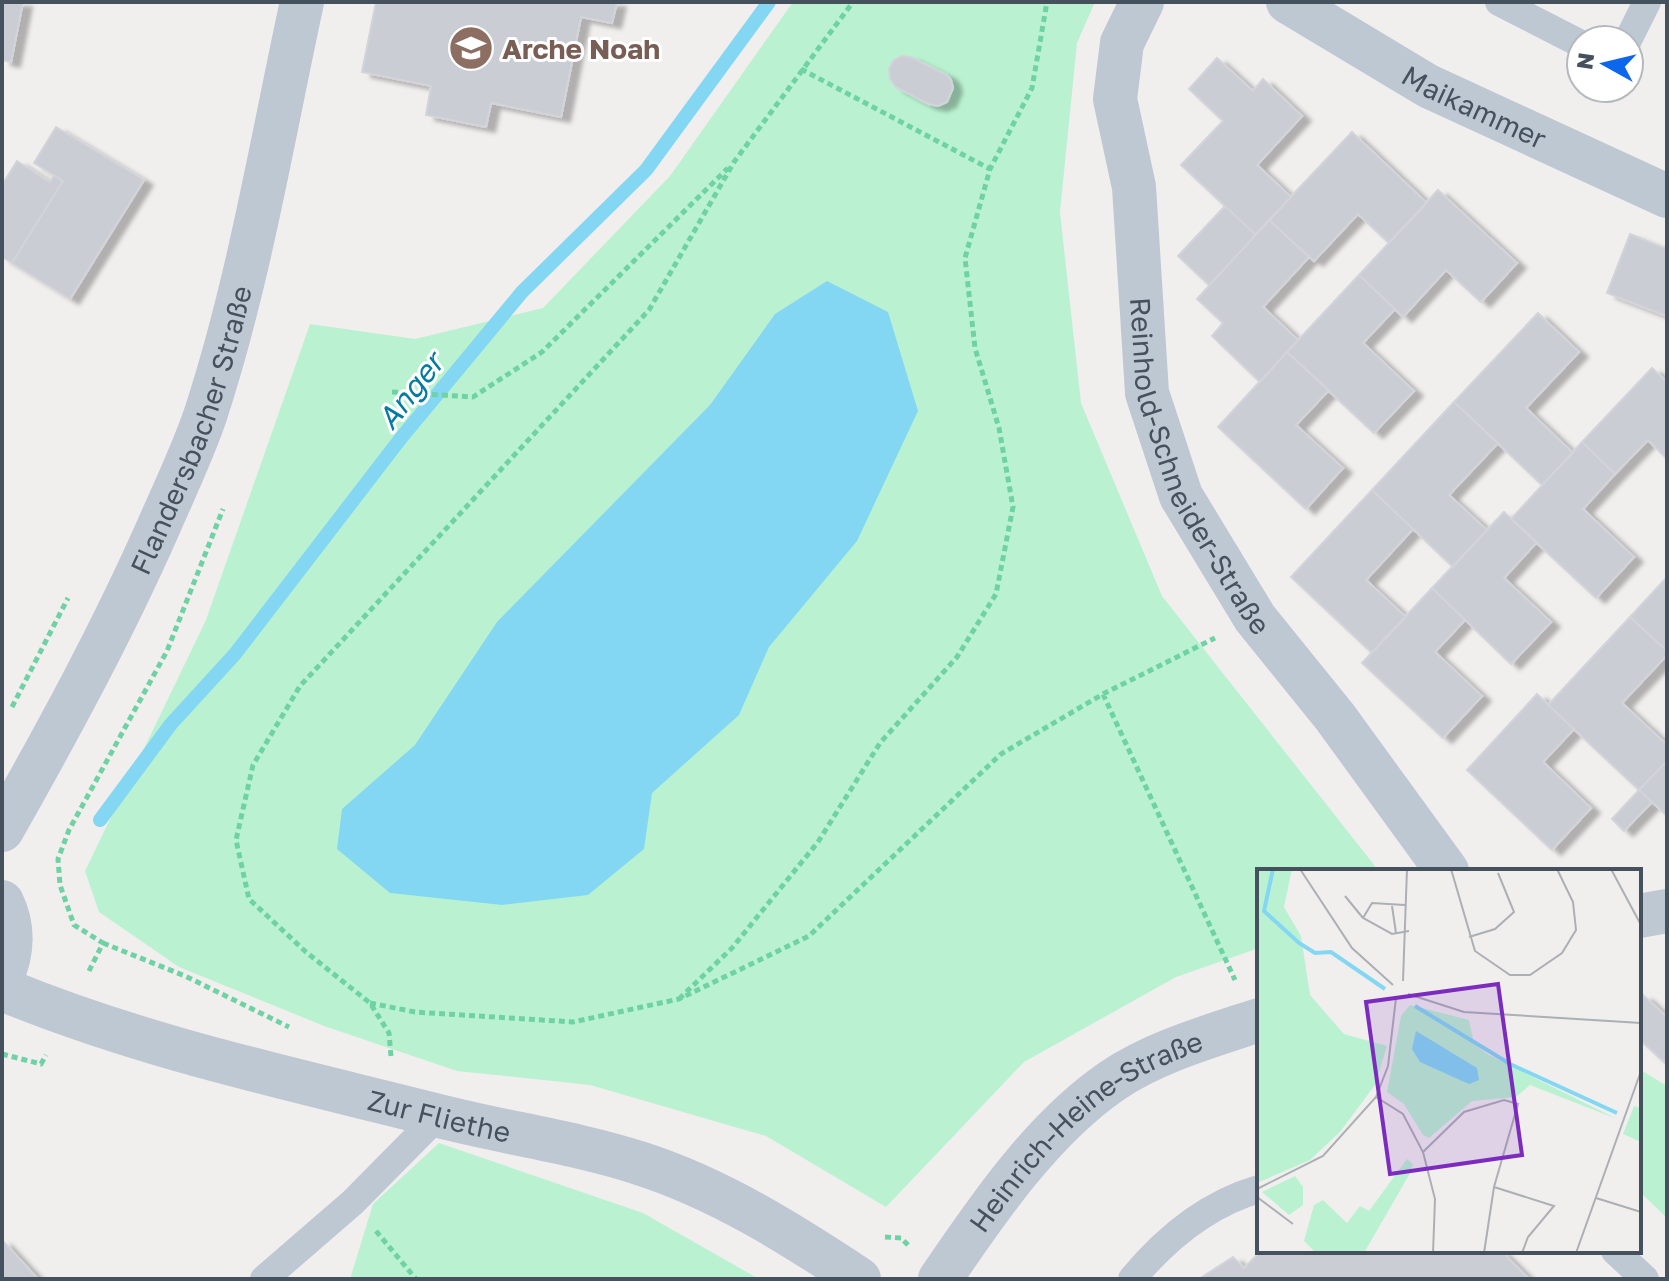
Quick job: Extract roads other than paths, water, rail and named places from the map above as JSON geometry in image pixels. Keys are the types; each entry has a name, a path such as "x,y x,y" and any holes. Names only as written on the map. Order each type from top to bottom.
{"street":[{"name":"Flandersbacher Straße","path":"2,830 80,690 131,589 203,420 238,299 302,2"},
{"name":"Reinhold-Schneider-Straße","path":"1142,2 1122,43 1115,99 1134,187 1147,393 1181,496 1255,618 1335,717 1446,869"},
{"name":"Maikammer","path":"1288,2 1428,86 1667,196"},
{"path":"2,902 11,938 8,964 2,976"},
{"path":"1641,916 1667,911"},
{"name":"Zur Fliethe","path":"2,989 65,1015 166,1047 653,1169 710,1191 859,1279"},
{"name":"Heinrich-Heine-Straße","path":"940,1279 966,1240 1046,1138 1082,1104 1114,1080 1149,1061 1257,1021"}],"lane":[{"path":"1499,2 1565,36"},
{"path":"1636,24 1647,2"},
{"path":"264,1279 353,1202 438,1116"},
{"path":"1132,1279 1154,1252 1181,1228 1234,1196 1257,1190"},
{"path":"1617,1253 1645,1279"}],"water":[{"path":"827,281 888,312 918,411 857,541 769,647 739,715 652,793 644,849 588,895 502,905 390,893 337,849 342,809 415,745 497,622 710,405 775,314"}],"waterway":[{"name":"Anger","path":"100,820 171,724 235,654 401,438 522,292 646,170 769,2"}],"place":[{"name":"Arche Noah","path":"471,48"}]}
